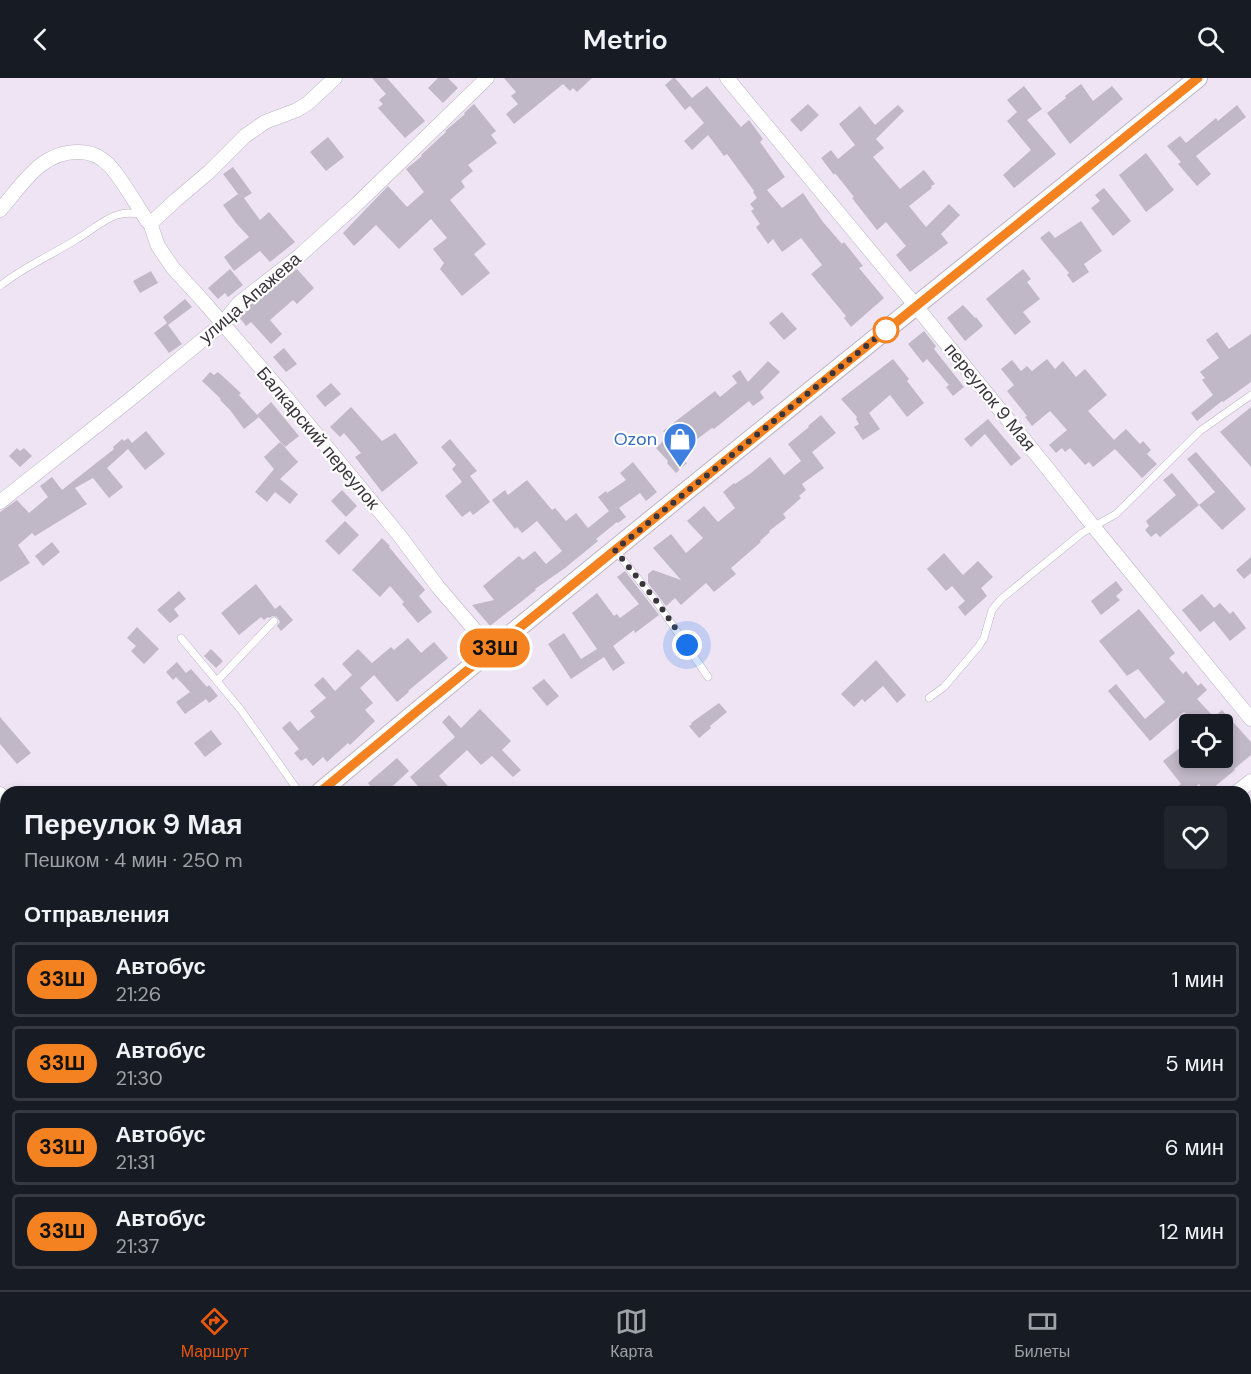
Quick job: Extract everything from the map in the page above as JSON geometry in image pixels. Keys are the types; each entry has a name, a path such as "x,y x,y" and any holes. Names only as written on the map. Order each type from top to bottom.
{"street":[{"path":"147,219 210,171 245,136 265,122 297,110 308,103 335,78"},
{"name":"улица Апажева","path":"0,502 222,324 239,303 298,256 357,204 487,78"},
{"name":"переулок 9 Мая","path":"727,78 915,305 1251,719"},
{"path":"327,786 915,305 1198,78"},
{"name":"Балкарский переулок","path":"0,210 30,173 57,155 81,152 98,157 109,165 147,219 164,256 280,390 399,535 438,587 492,650"}],"lane":[{"path":"0,286 14,275 110,218 131,212 147,219"},
{"path":"929,698 944,687 979,646 984,638 992,610 1000,599 1082,533 1116,514 1200,431 1251,395"},
{"path":"615,550 658,603 708,677"},
{"path":"216,681 274,621"},
{"path":"180,638 241,710 296,786"}],"building":[{"path":"372,78 387,78 425,121 405,138 378,108 383,104 379,100 386,94"},
{"path":"438,78 448,78 458,88 443,103 428,88"},
{"path":"504,78 592,78 577,92 573,88 570,91 563,84 514,124 506,114 518,104 511,96 516,92"},
{"path":"673,78 692,98 707,86 741,127 749,120 763,139 760,142 785,177 767,190 782,208 803,193 823,222 842,244 844,242 863,266 859,268 884,298 851,327 844,318 846,316 811,274 822,265 801,238 782,252 773,239 768,244 756,227 760,224 751,211 754,209 750,204 757,198 754,191 727,154 724,156 708,135 692,150 684,141 704,123 690,106 685,110 665,85"},
{"path":"1081,84 1093,101 1112,86 1123,99 1070,144 1047,113"},
{"path":"1024,86 1042,109 1027,120 1056,154 1014,188 1003,175 1031,150 1007,121 1017,112 1007,100"},
{"path":"474,104 496,131 491,135 497,143 468,165 473,171 461,181 465,187 450,200 486,244 474,254 490,273 462,296 440,269 444,263 433,249 447,238 431,219 399,249 376,225 354,246 343,233 388,186 407,207 424,192 406,169"},
{"path":"808,104 819,115 801,132 790,120"},
{"path":"898,105 904,111 876,139 884,148 873,157 900,189 924,170 935,184 909,206 926,227 949,204 960,215 941,234 948,243 910,272 896,255 906,246 886,222 877,230 852,198 854,197 821,158 831,150 838,159 855,145 839,124 860,106 875,125"},
{"path":"1237,105 1246,117 1196,156 1211,174 1197,186 1178,164 1181,162 1167,146 1180,136 1186,143 1216,118 1218,121"},
{"path":"328,137 344,157 326,171 310,152"},
{"path":"1146,153 1174,190 1146,212 1119,175"},
{"path":"233,167 252,193 244,198 260,220 269,212 295,242 270,262 260,251 234,271 224,257 249,237 223,205 238,194 223,174"},
{"path":"1104,188 1131,221 1113,236 1091,208 1100,201 1095,195"},
{"path":"1081,221 1102,251 1084,264 1089,272 1073,283 1067,275 1069,273 1040,238 1049,231 1055,238"},
{"path":"230,269 243,285 228,297 225,293 218,299 208,288"},
{"path":"297,269 314,288 297,304 293,300 270,320 282,334 271,344 251,322 246,326 239,317 245,309"},
{"path":"1023,269 1031,279 1027,282 1040,299 1023,312 1031,322 1015,335 986,299"},
{"path":"151,271 158,283 140,293 133,281"},
{"path":"185,299 192,307 168,325 182,344 169,353 154,333 167,323 163,317"},
{"path":"963,305 983,326 965,341 947,318"},
{"path":"782,312 797,329 784,340 769,323"},
{"path":"924,331 936,346 934,349 964,387 953,396 946,387 949,385 927,359 923,363 908,344"},
{"path":"1217,332 1229,349 1251,334 1251,382 1197,421 1191,413 1213,395 1202,380 1205,378 1200,372 1219,358 1206,340"},
{"path":"284,348 297,364 286,372 273,357"},
{"path":"893,359 924,403 907,417 890,395 869,413 880,429 863,440 854,427 859,424 857,417 841,399"},
{"path":"1047,359 1055,369 1063,361 1076,377 1085,369 1107,395 1088,411 1114,440 1126,429 1140,444 1143,441 1151,450 1147,454 1157,464 1142,478 1115,449 1093,467 1089,462 1085,465 1070,448 1065,452 1062,448 1056,453 1049,445 1067,430 1050,411 1032,426 1007,391 1014,385 1001,369 1012,360 1021,371 1027,366 1032,371"},
{"path":"768,361 780,372 760,392 764,398 753,406 749,401 714,429 712,428 696,440 686,427 670,439 663,431 715,391 720,397 737,383 732,376 740,370 748,382"},
{"path":"210,372 214,375 218,372 241,393 239,395 259,417 244,429 221,399 202,381"},
{"path":"331,383 341,394 325,407 316,396"},
{"path":"271,402 299,436 285,447 257,415"},
{"path":"351,407 382,441 395,433 418,463 382,492 355,457 361,453 344,433 340,437 330,427"},
{"path":"1251,407 1251,467 1220,432"},
{"path":"821,415 836,433 812,452 824,468 802,484 806,490 799,496 801,498 783,514 786,518 769,531 761,542 731,568 736,574 714,592 706,583 681,605 675,598 666,606 648,583 648,574 653,570 681,580 653,548 671,534 686,553 703,538 687,521 704,506 718,522 735,508 723,492 770,457 784,475 801,461 788,444"},
{"path":"988,419 1021,458 1011,466 985,434 971,447 964,439"},
{"path":"146,431 165,454 145,470 128,449 107,468 123,487 109,498 93,478 75,488 87,504 35,536 32,533 18,545 30,563 0,582 0,512 17,500 29,513 48,497 40,486 52,477 62,490 114,449 113,447 122,439 124,441 128,438 132,443"},
{"path":"450,439 477,471 470,476 490,502 473,515 470,511 462,517 445,496 462,482 452,469 456,465 441,447"},
{"path":"665,439 687,463 676,473 656,448"},
{"path":"280,442 298,462 280,479 298,494 290,504 275,492 267,502 255,492 274,469 264,457"},
{"path":"17,448 20,451 24,448 32,456 20,467 9,456"},
{"path":"1196,452 1246,509 1222,530 1199,505 1215,492 1187,459"},
{"path":"633,462 657,492 646,501 640,493 619,508 626,517 490,626 472,605 494,600 483,586 519,556 523,560 535,551 546,564 562,551 537,521 522,533 517,527 515,529 492,500 505,490 508,495 527,480 552,510 555,508 566,521 576,513 588,528 609,511 598,497 626,480 620,473"},
{"path":"1172,473 1199,505 1160,537 1156,533 1151,537 1145,530 1149,526 1146,521 1176,495 1163,480"},
{"path":"342,490 357,506 346,517 331,501"},
{"path":"345,521 359,535 339,555 325,541"},
{"path":"382,538 425,590 419,596 432,612 418,623 390,586 380,597 352,570"},
{"path":"52,542 60,552 43,566 35,556"},
{"path":"944,553 963,575 978,561 993,577 981,588 987,596 965,616 958,607 965,601 952,586 946,591 927,569"},
{"path":"1251,557 1251,573 1244,579 1236,570"},
{"path":"625,571 659,615 613,646 625,663 613,671 604,657 571,679 548,644 564,633 581,659 597,649 572,613 597,593 614,616 617,614 620,618 639,604 617,577"},
{"path":"1116,581 1123,590 1116,596 1120,600 1101,615 1091,601"},
{"path":"256,584 275,609 280,605 293,620 281,631 277,626 280,622 277,617 268,617 264,620 261,617 239,635 221,613"},
{"path":"179,591 186,599 174,609 179,616 170,623 157,610"},
{"path":"1202,594 1214,608 1220,603 1230,614 1233,611 1246,628 1230,641 1214,621 1200,632 1182,610"},
{"path":"1139,609 1175,653 1169,658 1183,674 1186,671 1198,686 1201,683 1207,690 1197,699 1211,714 1186,714 1184,712 1179,714 1150,741 1108,691 1116,684 1145,719 1165,702 1138,669 1127,676 1099,641"},
{"path":"137,627 159,649 144,664 131,651 136,646 127,638"},
{"path":"408,638 421,653 434,642 448,658 397,702 374,675 360,688 373,703 365,710 375,721 350,745 348,743 327,762 323,757 313,766 306,758 301,761 294,753 299,749 282,728 290,721 298,731 315,717 310,711 326,698 314,685 323,677 335,691 352,675 342,664 358,649 372,663 391,647 394,650"},
{"path":"211,649 223,661 216,668 204,656"},
{"path":"876,660 906,695 897,703 883,686 865,702 862,699 854,707 841,694"},
{"path":"177,662 186,673 191,669 218,696 209,703 206,699 185,714 176,702 190,692 176,677 173,680 166,672"},
{"path":"544,679 559,696 547,706 532,688"},
{"path":"719,703 727,712 699,738 689,726"},
{"path":"480,709 511,741 502,750 521,770 513,777 492,756 481,765 467,750 439,776 448,786 418,786 410,777 455,737 442,722 449,715 461,728"},
{"path":"0,717 31,753 17,764 0,744"},
{"path":"1233,722 1251,742 1251,755 1215,786 1200,786 1199,784 1178,786 1181,784 1163,761 1179,749 1179,768 1233,768"},
{"path":"211,730 222,744 205,757 194,743"},
{"path":"397,758 409,771 393,786 370,786 368,783"}],"bus line":[{"name":"33Ш","path":"327,786 931,292 1198,78"}],"place":[{"name":"Ozon","path":"680,468"}],"route":[{"path":"687,645 658,603 615,550 886,330"}]}
